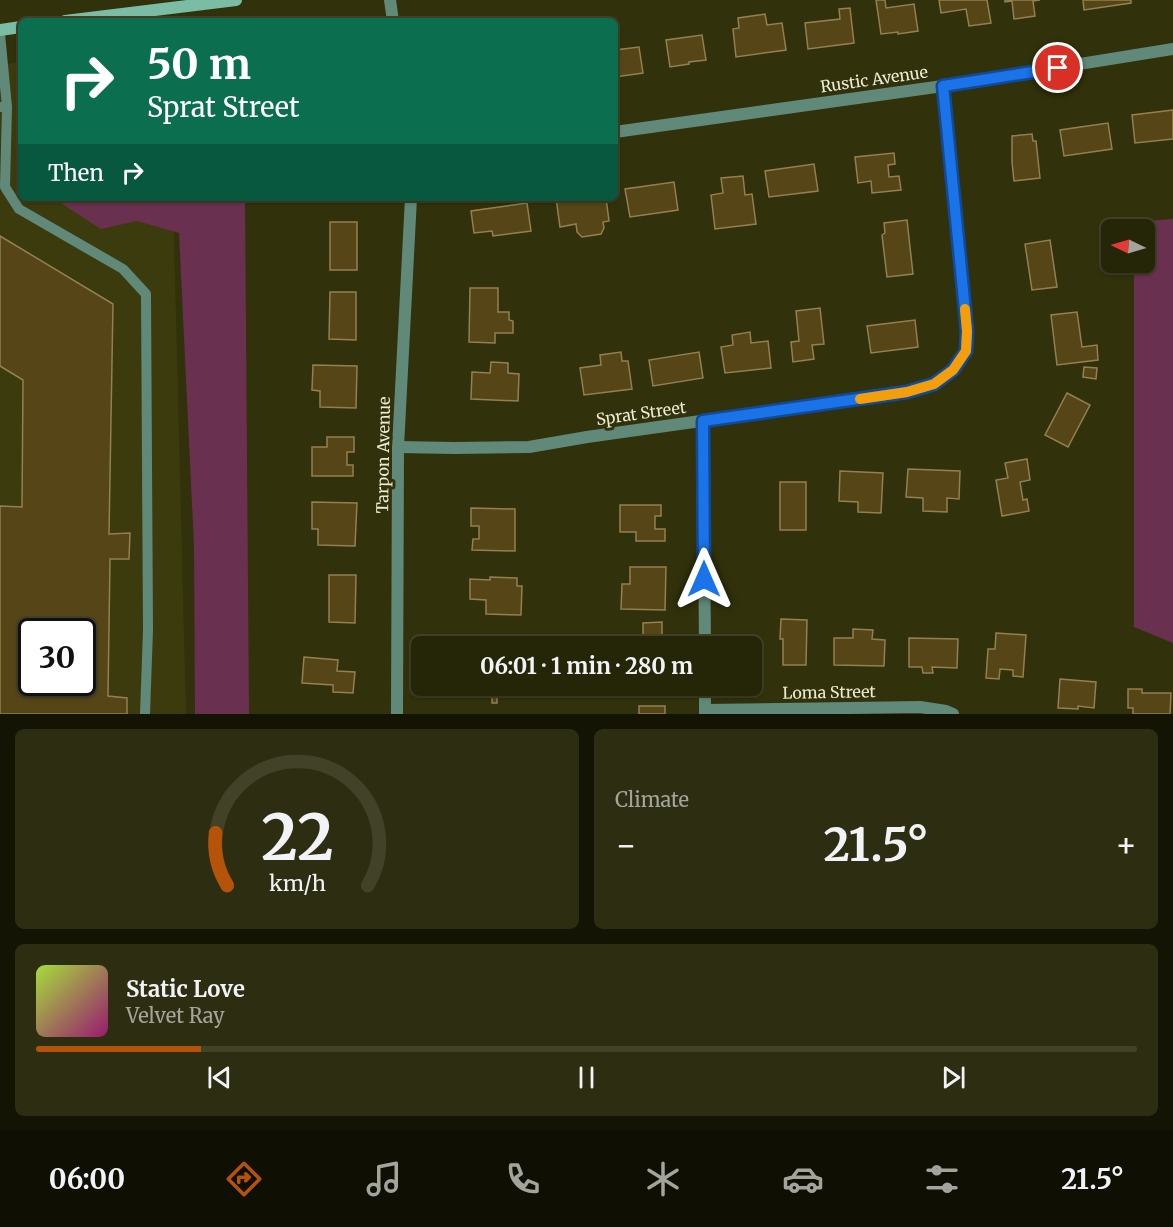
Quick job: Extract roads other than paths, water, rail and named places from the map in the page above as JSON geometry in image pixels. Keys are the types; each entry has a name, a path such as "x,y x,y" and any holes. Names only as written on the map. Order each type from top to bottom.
{"main road":[{"path":"89,18 236,0"},
{"path":"0,32 18,28"}],"street":[{"path":"390,0 393,18"},
{"name":"Rustic Avenue","path":"618,132 943,86 1173,49"},
{"name":"Sprat Street","path":"398,447 530,447 586,437 907,392 934,384 953,370 966,351 967,331 943,86"},
{"name":"Tarpon Avenue","path":"397,714 398,447 411,201"},
{"path":"703,421 705,636"},
{"path":"705,696 705,712"},
{"name":"Loma Street","path":"705,712 920,707 953,714"}],"lane":[{"path":"0,32 4,187 19,209 123,269 146,294 148,630 145,714"}]}
